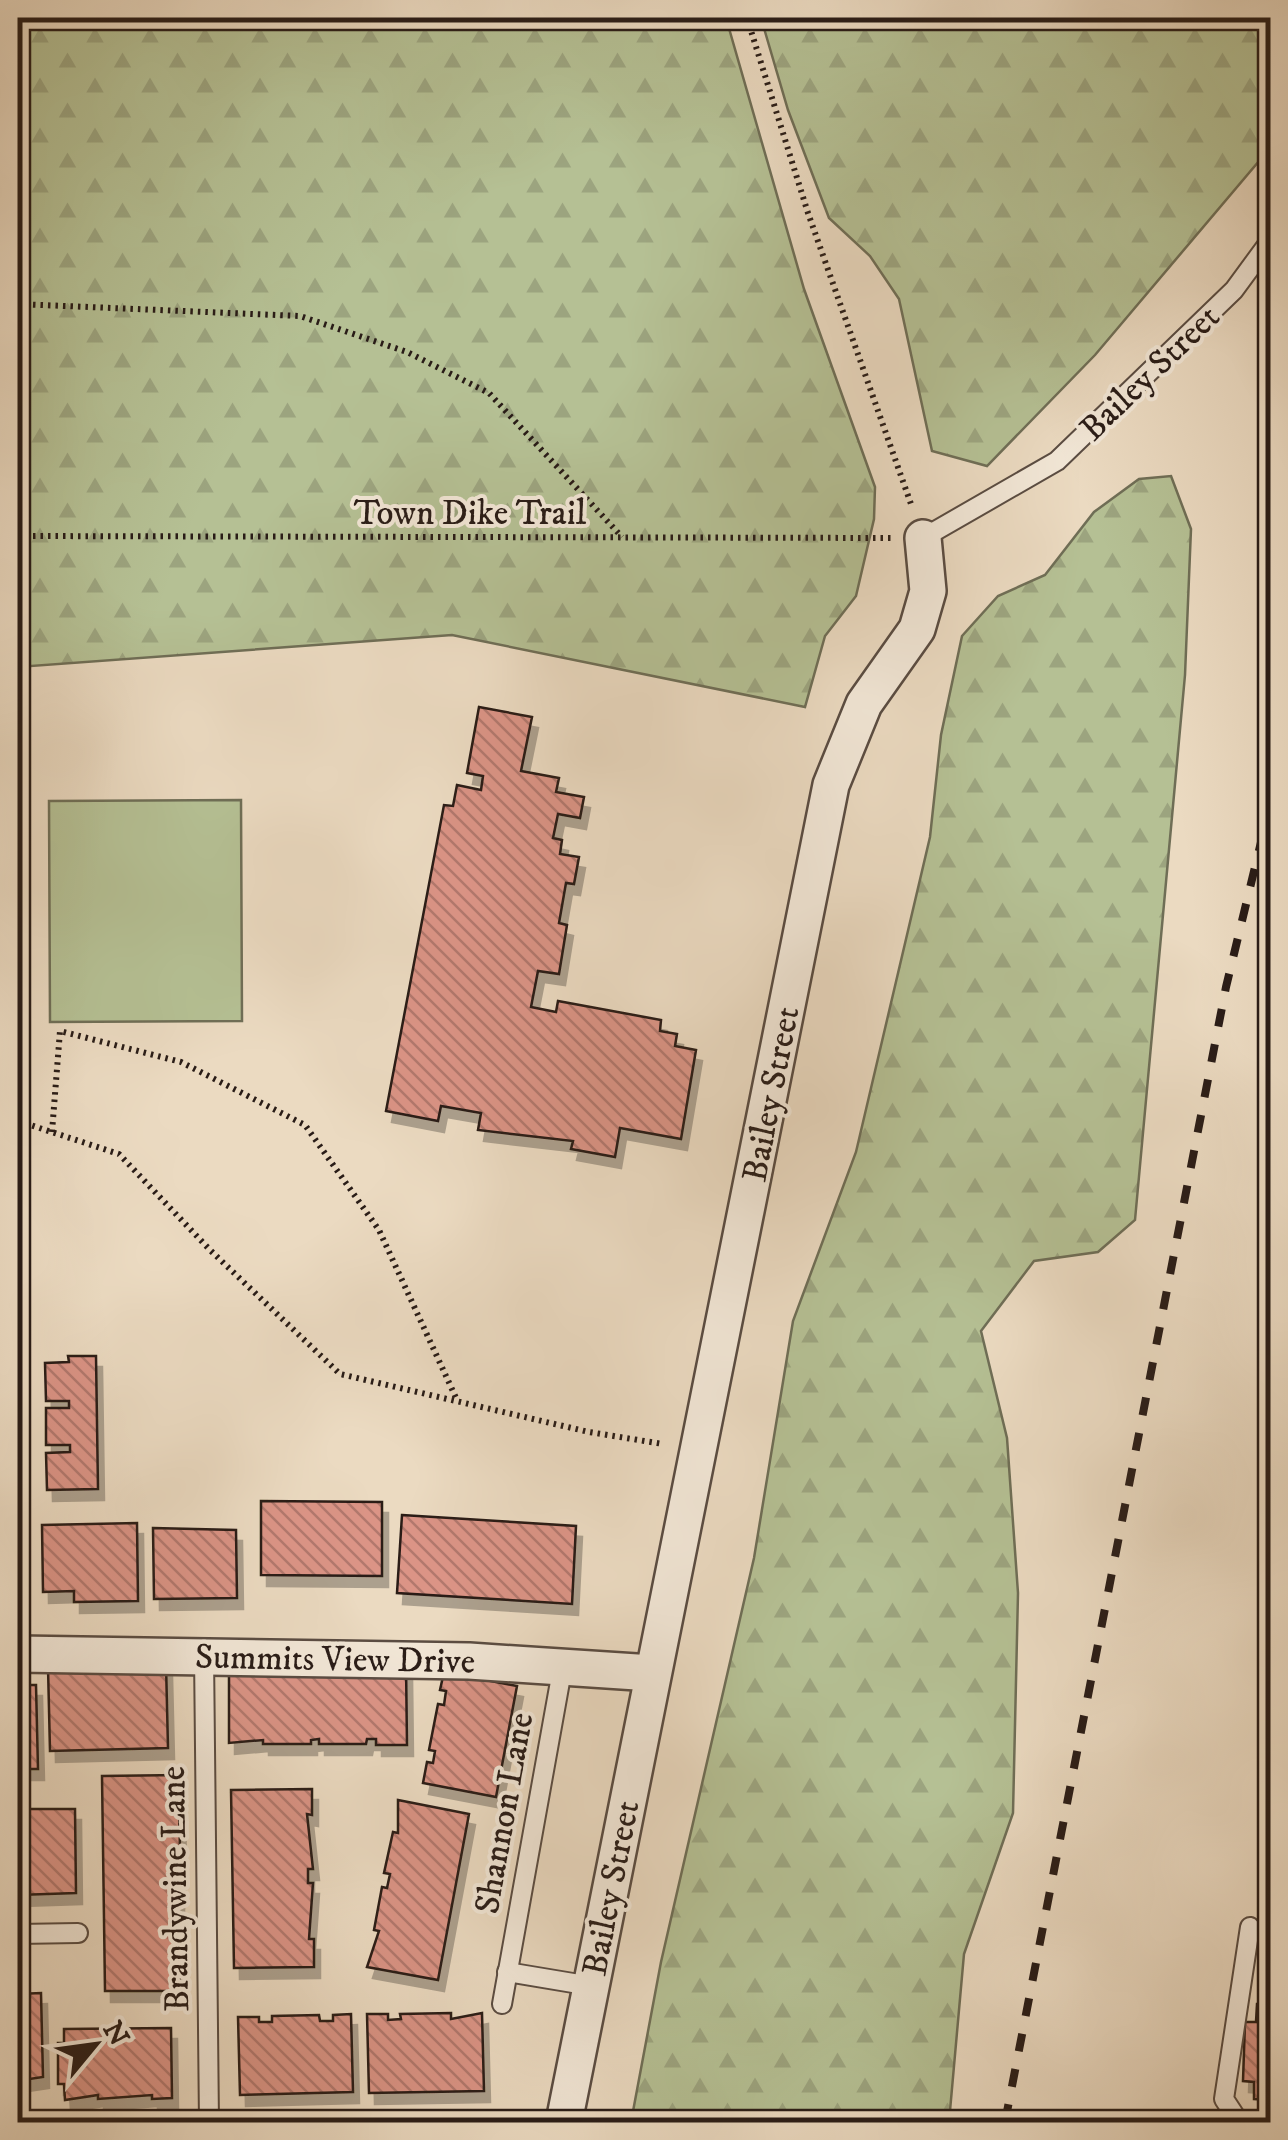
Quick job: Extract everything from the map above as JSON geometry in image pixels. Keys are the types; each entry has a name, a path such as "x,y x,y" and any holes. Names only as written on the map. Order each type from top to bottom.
{"street":[{"name":"Bailey Street","path":"564,2122 831,785 864,704 917,629 928,591 923,538"},
{"name":"Summits View Drive","path":"18,1655 204,1654 563,1665 652,1673"}],"lane":[{"name":"Bailey Street","path":"923,538 1057,461 1234,290 1270,241"},
{"name":"Brandywine Lane","path":"204,1654 209,2122"},
{"name":"Shannon Lane","path":"502,2004 563,1665"},
{"path":"1239,2122 1224,2098 1250,1927"},
{"path":"18,1934 78,1933"},
{"path":"507,1972 591,1986"}],"path":[{"path":"748,18 808,213 923,538"},
{"path":"18,304 300,316 407,352 489,393 622,538"},
{"name":"Town Dike Trail","path":"18,536 923,538"},
{"path":"52,1132 60,1031 181,1062 305,1124 380,1230 458,1401"},
{"path":"18,1121 120,1154 210,1250 340,1374 589,1432 699,1450"}],"green space":[{"path":"18,18 726,18 804,289 875,487 874,519 856,596 825,636 805,707 452,635 18,667"},
{"path":"761,18 1270,18 1270,148 1095,355 987,466 932,451 899,299 870,256 829,218 788,110"},
{"path":"1171,476 1191,529 1185,675 1135,1220 1098,1252 1034,1261 981,1331 1007,1438 1018,1593 1013,1813 964,1954 949,2122 631,2122 661,1962 754,1558 793,1321 856,1152 930,837 941,735 962,636 998,596 1045,575 1094,512 1139,479"},
{"path":"241,800 242,1021 50,1022 49,801"}],"building":[{"path":"479,707 532,717 521,771 559,778 556,792 584,797 580,818 558,814 553,838 562,840 560,854 579,857 574,884 566,883 559,923 567,925 559,974 538,971 531,1007 556,1012 558,1001 661,1020 660,1031 677,1034 675,1046 696,1050 681,1139 620,1128 615,1157 571,1149 573,1141 478,1130 481,1113 441,1106 438,1121 386,1111 444,805 453,806 457,785 481,790 483,776 467,773"},
{"path":"68,1356 96,1356 98,1489 47,1490 46,1453 70,1452 70,1445 46,1445 46,1408 69,1408 69,1401 46,1401 45,1363 69,1362"},
{"path":"261,1501 382,1502 382,1576 261,1575"},
{"path":"402,1515 576,1526 572,1604 397,1593"},
{"path":"137,1523 138,1601 74,1602 74,1591 43,1592 42,1525"},
{"path":"153,1528 236,1530 237,1598 154,1599"},
{"path":"166,1664 168,1748 50,1751 48,1667"},
{"path":"229,1664 406,1664 407,1745 376,1745 376,1739 367,1739 366,1744 319,1744 319,1739 311,1740 311,1744 263,1744 263,1740 229,1743"},
{"path":"444,1672 517,1686 496,1797 423,1783 427,1762 433,1763 435,1751 429,1750 438,1704 444,1705 446,1691 440,1690"},
{"path":"18,1685 36,1685 38,1769 18,1769"},
{"path":"179,1775 175,1810 179,1810 180,1848 175,1848 176,1864 180,1864 177,1918 181,1917 181,1955 177,1955 181,1991 105,1991 102,1776"},
{"path":"312,1789 312,1815 307,1814 313,1869 308,1869 308,1883 313,1883 309,1939 314,1939 314,1967 234,1968 231,1790"},
{"path":"398,1800 469,1814 438,1980 367,1967 379,1931 374,1930 382,1887 387,1888 390,1874 384,1873 393,1832 398,1833"},
{"path":"18,1809 75,1809 76,1893 18,1895"},
{"path":"1265,1931 1270,1931 1270,1990 1263,1990"},
{"path":"41,1993 43,2077 23,2080 18,2077 18,1994"},
{"path":"1257,2004 1270,2005 1270,2100 1254,2099 1254,2082 1243,2081 1245,2022 1256,2022"},
{"path":"451,2013 451,2019 482,2013 484,2091 369,2093 367,2014 388,2014 388,2020 401,2019 400,2014"},
{"path":"351,2014 353,2092 240,2095 238,2017 259,2017 259,2022 272,2022 272,2016 319,2015 320,2021 333,2021 333,2015"},
{"path":"171,2028 172,2098 152,2099 152,2095 98,2099 98,2095 65,2100 64,2084 58,2084 58,2043 64,2043 64,2029"}],"railway":[{"path":"1005,2122 1226,987 1270,805"}]}
